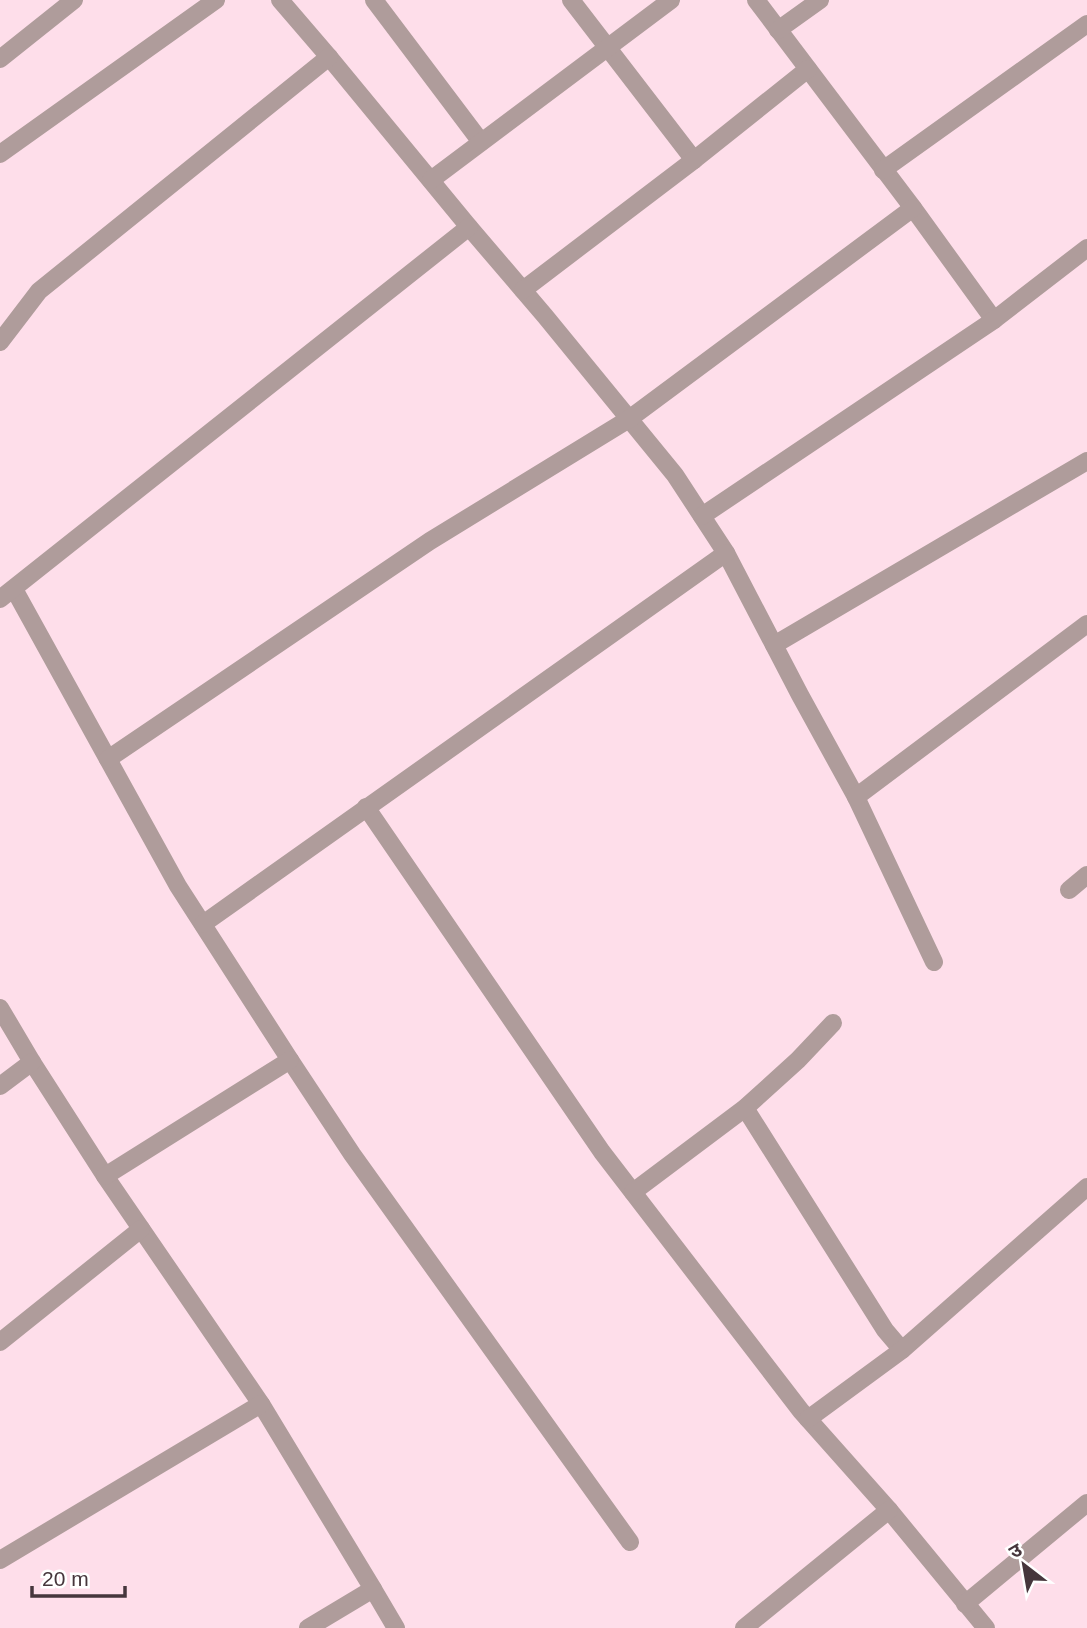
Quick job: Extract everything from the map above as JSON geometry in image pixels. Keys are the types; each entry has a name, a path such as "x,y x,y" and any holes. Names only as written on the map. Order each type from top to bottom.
{"street":[{"path":"0,59 74,0"},
{"path":"0,154 216,0"},
{"path":"280,0 675,475 726,553 856,797 934,962"},
{"path":"374,0 481,142"},
{"path":"572,0 694,160"},
{"path":"431,180 671,0"},
{"path":"756,0 994,320"},
{"path":"778,30 820,0"},
{"path":"883,170 1087,24"},
{"path":"0,342 39,291 329,57"},
{"path":"523,290 808,69"},
{"path":"108,759 430,541 629,419 913,208"},
{"path":"469,227 7,594 108,759 178,886 290,1060 352,1154 630,1542"},
{"path":"702,516 994,320 1087,248"},
{"path":"774,645 1087,461"},
{"path":"203,924 726,553"},
{"path":"856,797 1087,624"},
{"path":"366,807 602,1152 805,1415 889,1510 986,1628"},
{"path":"1069,890 1087,875"},
{"path":"0,1009 105,1176 261,1404 396,1628"},
{"path":"633,1192 745,1108 798,1060 833,1023"},
{"path":"105,1176 290,1060"},
{"path":"0,1086 32,1062"},
{"path":"745,1108 885,1330 900,1347"},
{"path":"805,1415 900,1347 1087,1187"},
{"path":"0,1342 141,1229"},
{"path":"0,1560 261,1404"},
{"path":"965,1604 1087,1503"},
{"path":"744,1628 889,1510"},
{"path":"308,1628 373,1589"}]}
